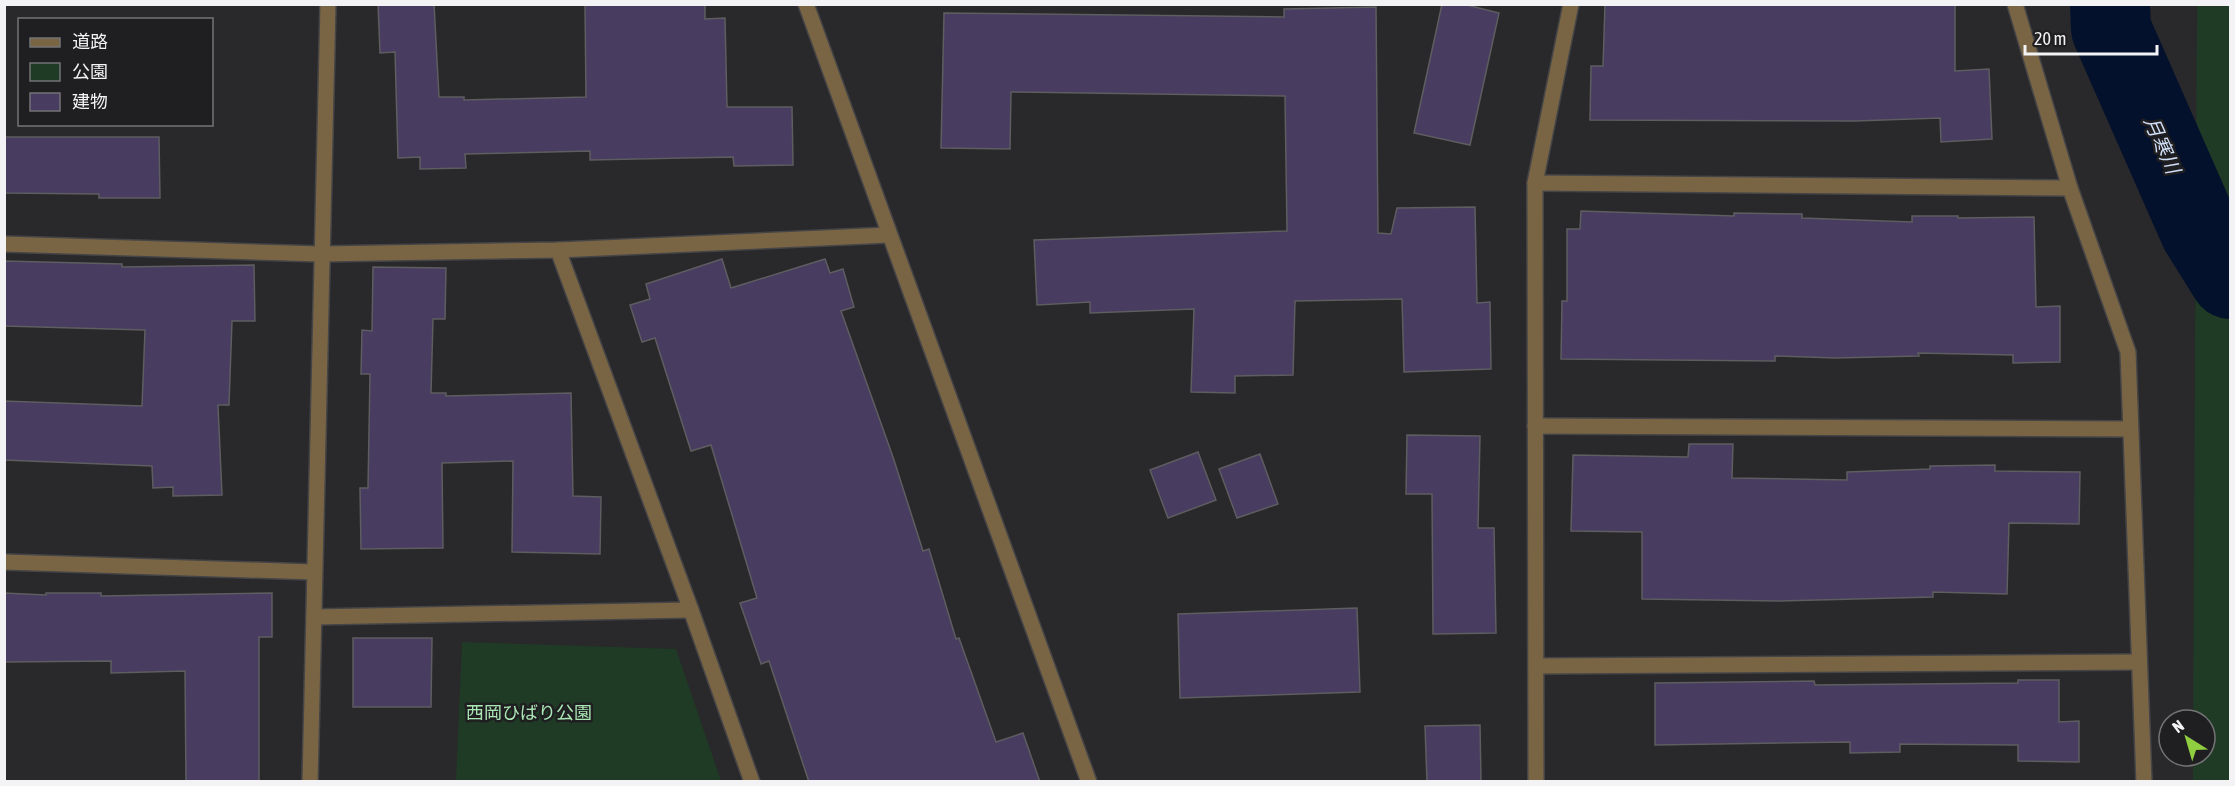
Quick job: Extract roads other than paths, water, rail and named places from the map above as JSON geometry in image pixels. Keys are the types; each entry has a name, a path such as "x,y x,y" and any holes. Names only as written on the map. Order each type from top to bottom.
{"street":[{"path":"310,782 313,572 328,4"},
{"path":"806,4 1089,782"},
{"path":"1536,782 1538,666 1535,183 1571,4"},
{"path":"2015,4 2070,188 2128,352 2144,782"},
{"path":"1535,183 2070,188"},
{"path":"4,244 321,254 558,250 889,235"},
{"path":"558,250 752,782"},
{"path":"1535,426 2130,429"},
{"path":"4,562 313,572"},
{"path":"314,617 691,610"},
{"path":"1538,666 2139,662"}],"waterway":[{"name":"月寒川","path":"2110,4 2111,29 2200,231 2230,279"}],"park label":[{"name":"西岡ひばり公園","path":"529,713"}]}
